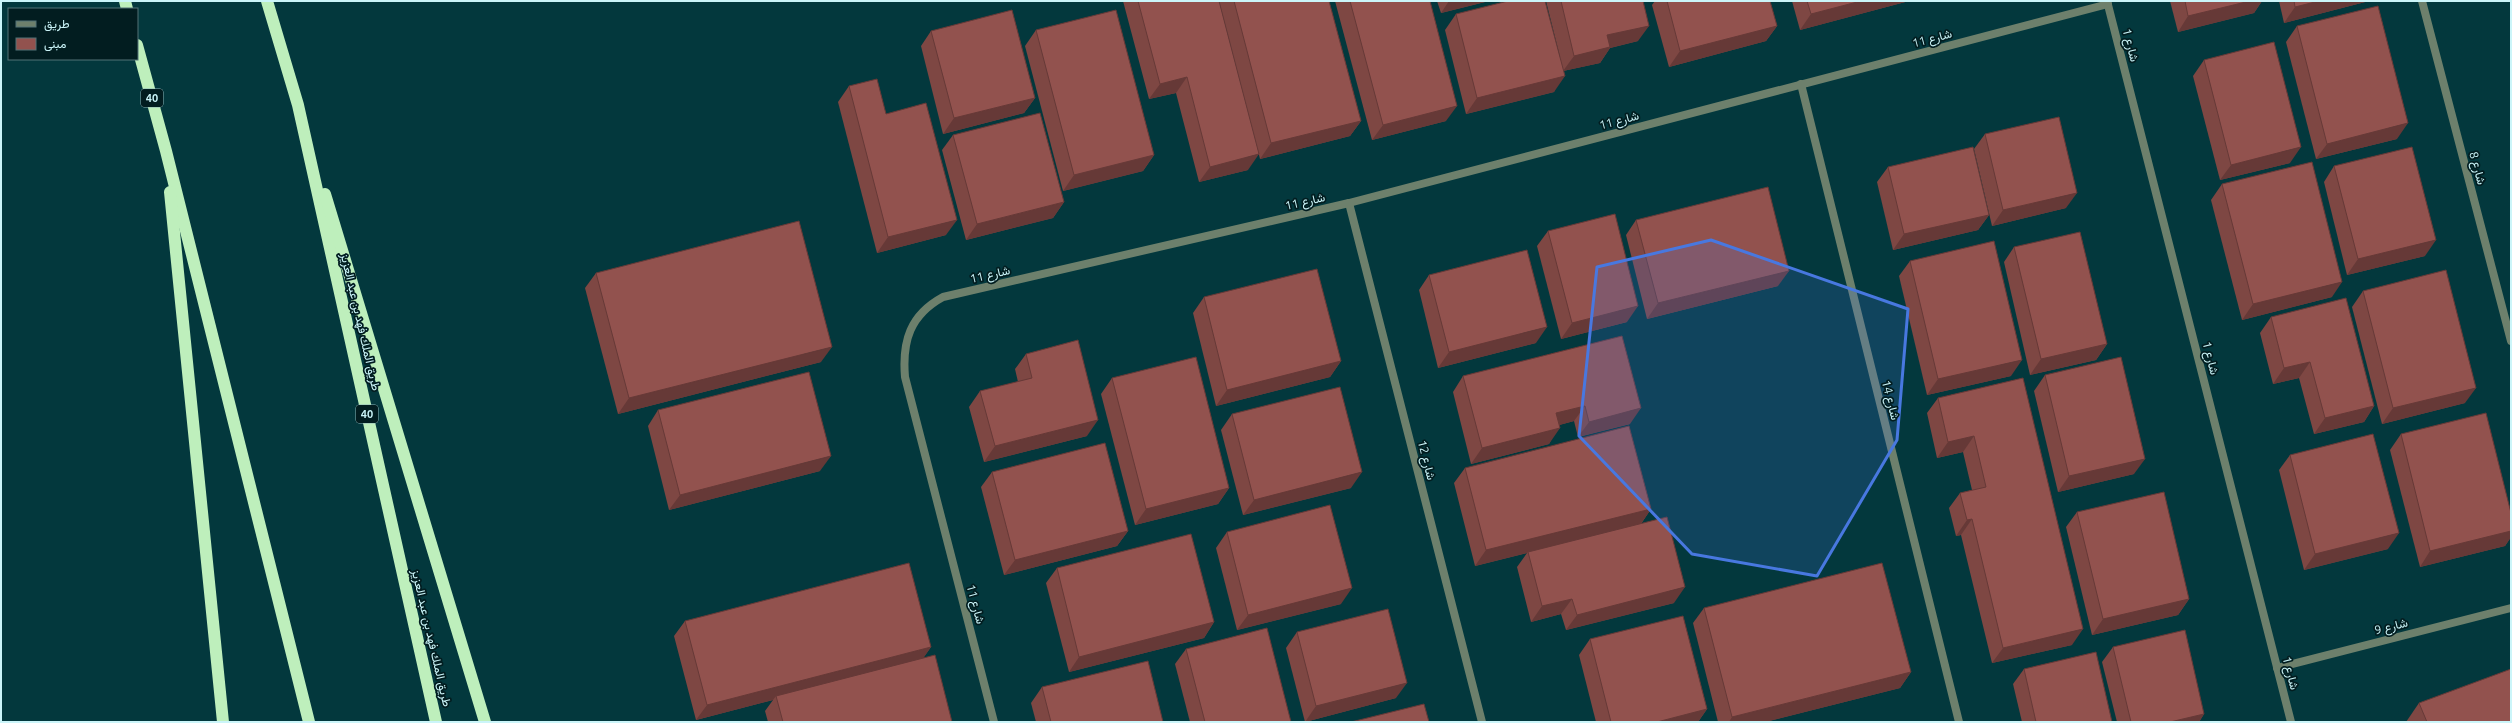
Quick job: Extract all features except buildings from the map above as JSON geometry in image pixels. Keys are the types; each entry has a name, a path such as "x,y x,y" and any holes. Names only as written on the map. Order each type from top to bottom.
{"highway":[{"name":"طريق الملك فهد بن عبد العزيز","path":"267,1 298,105 436,722"},
{"name":"40","path":"138,49 166,151 309,722"},
{"path":"298,105 438,559 485,722"},
{"path":"166,151 223,722"}],"street":[{"name":"شارع 8","path":"2422,1 2511,341"},
{"name":"شارع 11","path":"994,722 906,383 905,352 911,328 928,305 944,297 1348,203 2108,3"},
{"name":"شارع 1","path":"2108,3 2291,722"},
{"name":"شارع 14","path":"1800,84 1959,722"},
{"name":"شارع 12","path":"1348,203 1482,722"},
{"name":"شارع 9","path":"2278,668 2511,608"}],"highlighted area":[{"path":"1711,240 1908,309 1897,440 1817,576 1692,554 1579,436 1597,267"}]}
